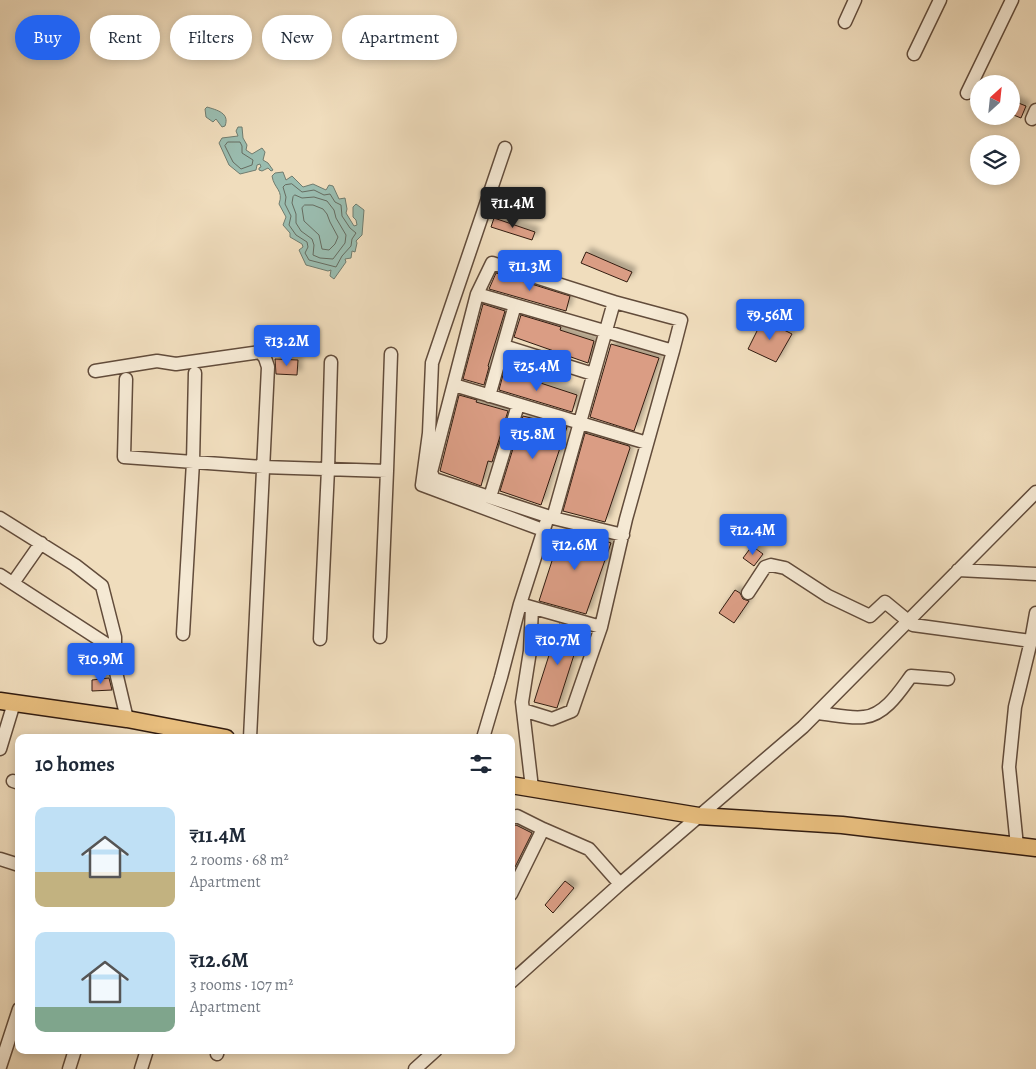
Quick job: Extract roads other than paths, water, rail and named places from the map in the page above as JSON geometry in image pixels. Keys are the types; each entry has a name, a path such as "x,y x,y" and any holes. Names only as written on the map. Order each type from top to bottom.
{"main road":[{"path":"7,702 126,719 205,734"},
{"path":"515,786 699,816 842,825 1036,848"}],"street":[{"path":"844,22 856,0"},
{"path":"914,54 940,0"},
{"path":"967,93 1012,0"},
{"path":"505,148 432,363 429,433 422,485 544,530"},
{"path":"523,710 552,719 572,710 601,627 622,535 681,320 614,302 492,263 477,294 431,472 434,479 550,517 622,535"},
{"path":"477,294 673,351"},
{"path":"484,734 526,606 544,530 550,517 579,424 614,302"},
{"path":"489,396 515,305"},
{"path":"504,346 593,374"},
{"path":"95,370 157,361 176,364 260,352 265,358 268,366 250,734"},
{"path":"380,637 391,354"},
{"path":"320,639 331,362"},
{"path":"183,634 193,462 195,373"},
{"path":"126,379 124,457 263,467 387,471"},
{"path":"454,385 647,443"},
{"path":"490,497 518,405"},
{"path":"515,978 620,884 803,727 1036,492"},
{"path":"0,518 75,565 102,586 115,637 115,668 126,719"},
{"path":"13,583 40,544"},
{"path":"748,593 766,567 771,565 785,568 828,596 870,616 885,602 913,625 1031,641"},
{"path":"958,570 1036,574"},
{"path":"0,575 114,649"},
{"path":"526,606 601,627"},
{"path":"526,606 530,652 522,702 532,788"},
{"path":"1017,846 1009,767 1015,707 1036,613"},
{"path":"816,713 865,717 880,711 896,696 911,676 948,679"},
{"path":"0,749 7,702"},
{"path":"515,817 589,849 620,884"},
{"path":"515,886 543,829"},
{"path":"0,858 15,864"},
{"path":"0,1067 15,1021"},
{"path":"69,1069 74,1054"},
{"path":"141,1069 146,1054"},
{"path":"415,1069 432,1054"}],"water":[{"path":"207,107 224,115 226,118 225,126 222,127 216,119 213,122 206,117 205,109"},
{"path":"238,127 242,127 243,138 247,145 246,150 252,154 262,148 265,152 263,160 273,170 271,171 268,168 262,171 259,170 260,164 257,165 256,170 240,174 229,165 219,143 222,138 238,136 236,131"},
{"path":"283,172 286,180 292,176 303,187 313,184 326,190 329,185 333,186 339,199 345,198 346,213 354,226 357,225 353,217 353,207 356,204 364,210 362,235 356,241 355,252 352,251 351,258 345,259 346,262 334,279 330,276 331,270 328,271 306,265 299,250 303,247 302,244 290,237 290,233 283,225 286,217 279,204 280,192 272,176 275,173"}]}
